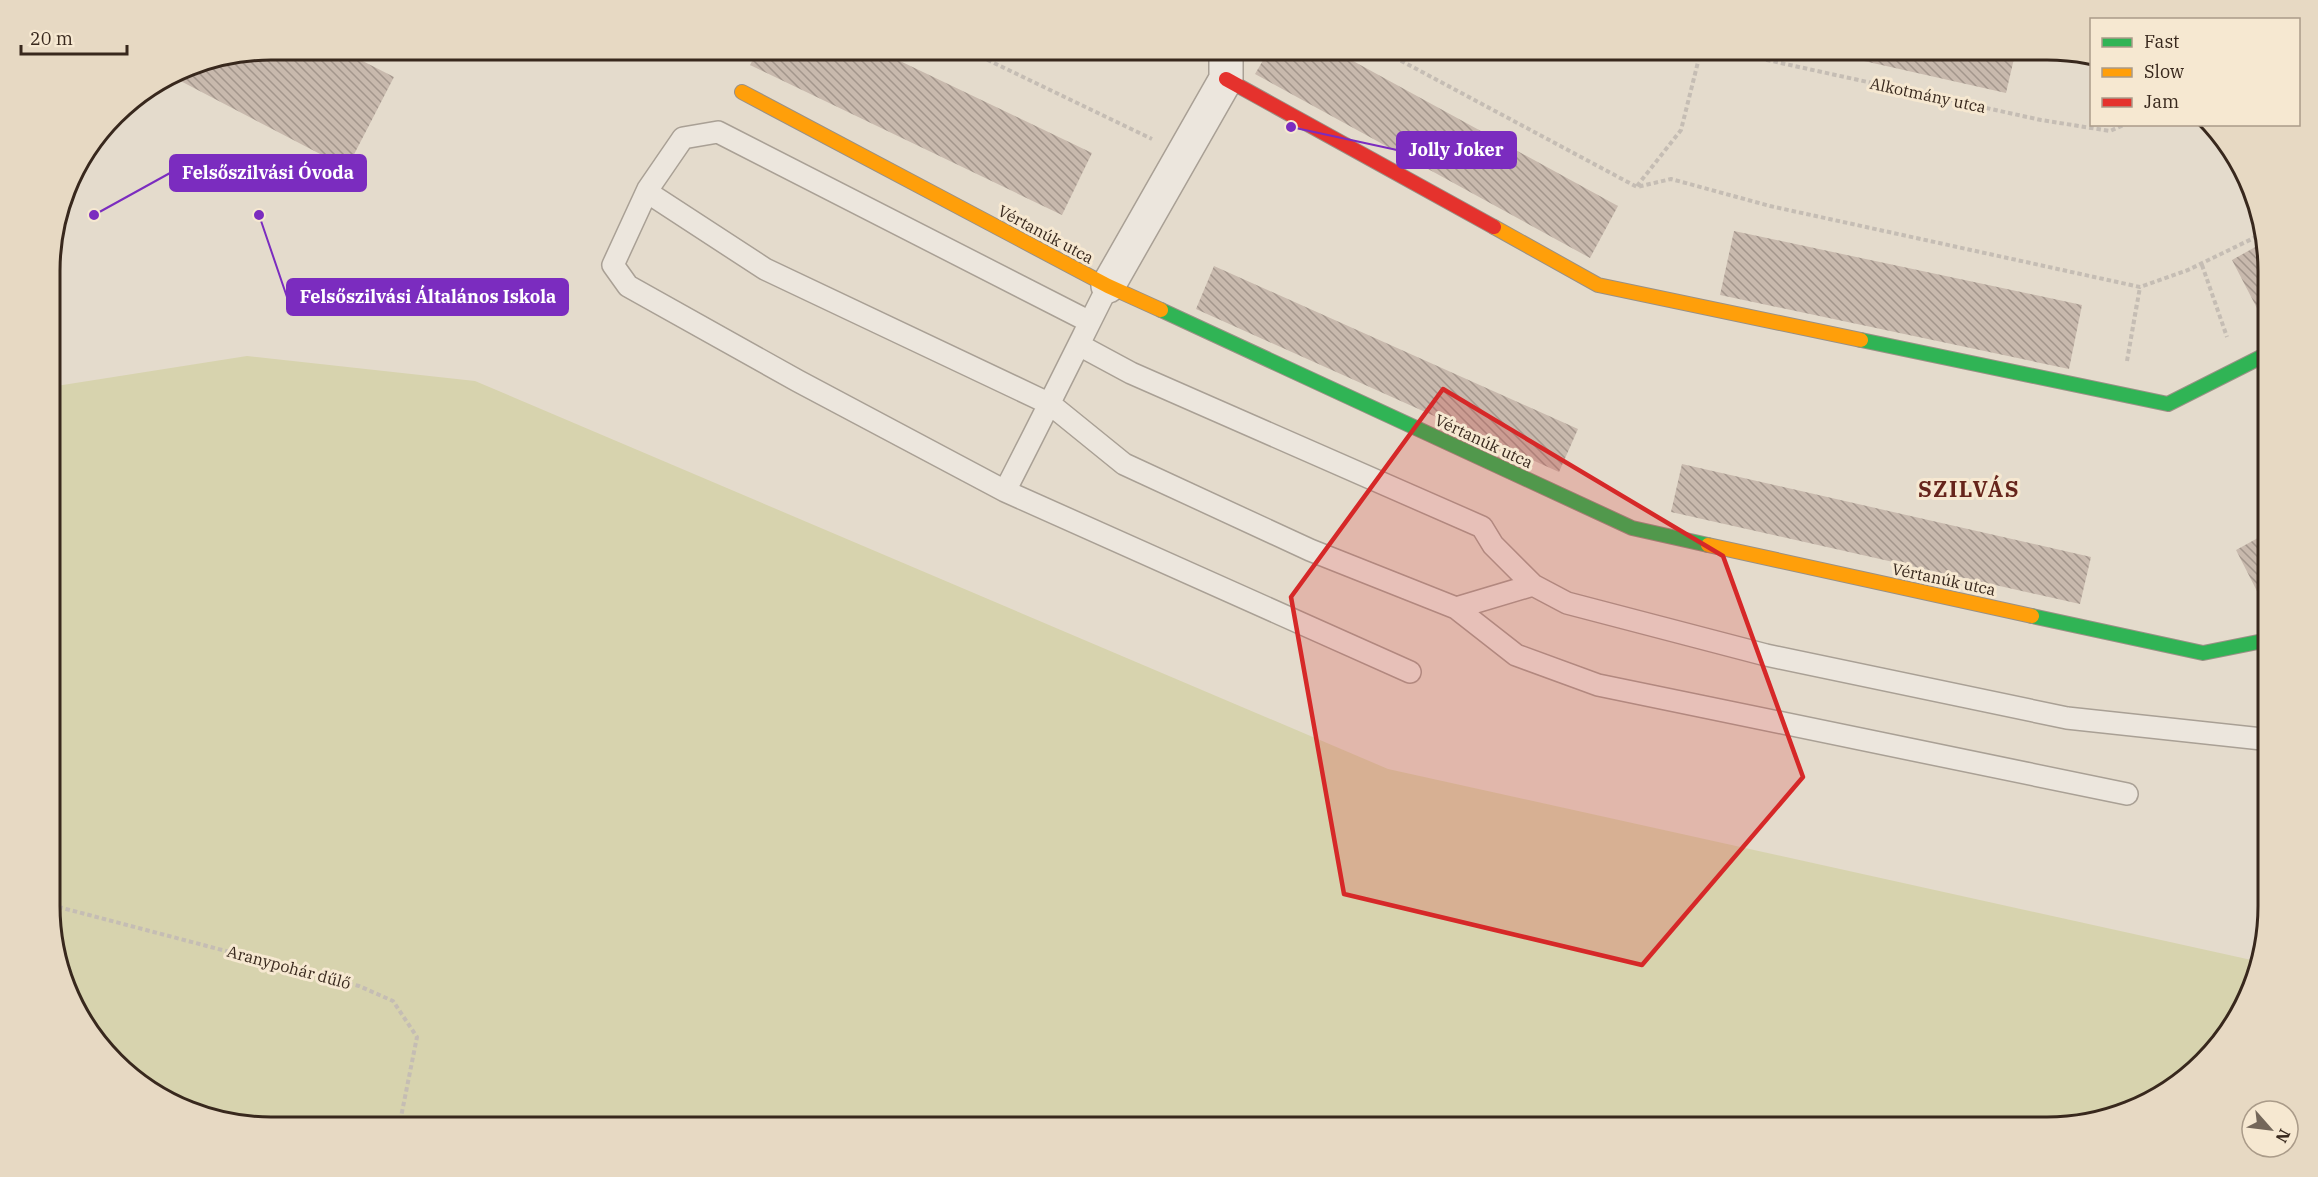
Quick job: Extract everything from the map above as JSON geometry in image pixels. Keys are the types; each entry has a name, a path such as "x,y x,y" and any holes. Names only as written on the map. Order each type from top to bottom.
{"street":[{"path":"1108,286 1183,154 1226,64 1598,285 2168,404 2258,359"},
{"name":"Vértanúk utca","path":"742,92 1108,286 1632,528 2203,653 2258,642"}],"lane":[{"path":"1090,322 718,132 683,138 647,192 613,265 628,286 798,381 1005,491 1410,672"},
{"path":"647,192 765,269 1050,404 1124,464 1310,550 1456,609 1516,656 1598,685 2127,794"},
{"path":"1005,491 1108,286"},
{"path":"1079,345 1131,373 1482,527 1493,545 1533,585 1567,603 1766,655 2067,718 2258,737"},
{"path":"1456,609 1533,585"}],"path":[{"path":"988,60 1183,154"},
{"path":"1400,60 1636,187 1671,179 1770,206 2139,287 2202,264 2255,237"},
{"path":"1636,187 1682,130 1699,60"},
{"name":"Alkotmány utca","path":"1767,60 2041,120 2110,131 2121,126"},
{"path":"2202,264 2238,369"},
{"path":"2121,394 2139,287"},
{"path":"2121,394 2137,303"},
{"name":"Aranypohár dűlő","path":"60,907 359,986 393,1001 417,1037 401,1117"}],"highlighted area":[{"path":"1443,389 1723,556 1803,777 1642,965 1344,894 1291,597"}],"shaded area":[{"path":"247,356 475,381 1388,769 2251,960 2230,1011 2206,1045 2186,1065 2152,1089 2115,1106 2060,1117 258,1117 217,1110 166,1089 132,1065 112,1045 82,999 71,974 64,947 60,919 60,385"}],"building":[{"path":"258,60 361,60 394,77 347,168 180,81 217,67"},
{"path":"753,60 898,60 1092,153 1062,215 750,65"},
{"path":"1263,60 1351,60 1618,206 1590,258 1255,74"},
{"path":"1859,60 2014,60 2006,93"},
{"path":"1734,231 2082,305 2069,369 1720,295"},
{"path":"2256,246 2258,310 2232,260"},
{"path":"1214,266 1578,429 1559,472 1196,309"},
{"path":"1682,464 2091,557 2080,604 1671,512"},
{"path":"2258,538 2258,593 2236,550"}],"traffic: fast":[{"path":"1161,310 1632,528 1708,545"},
{"path":"1861,340 2168,404 2258,359"},
{"path":"2032,616 2203,653 2258,642"}],"traffic: slow":[{"path":"742,92 1108,286 1161,310"},
{"path":"1494,227 1598,285 1861,340"},
{"path":"1708,545 2032,616"}],"traffic: jam":[{"path":"1226,79 1494,227"}],"place":[{"name":"Jolly Joker","path":"1291,127"},
{"name":"Felsőszilvási Óvoda","path":"94,215"},
{"name":"Felsőszilvási Általános Iskola","path":"259,215"}],"district":[{"name":"SZILVÁS","path":"1969,489"}]}
